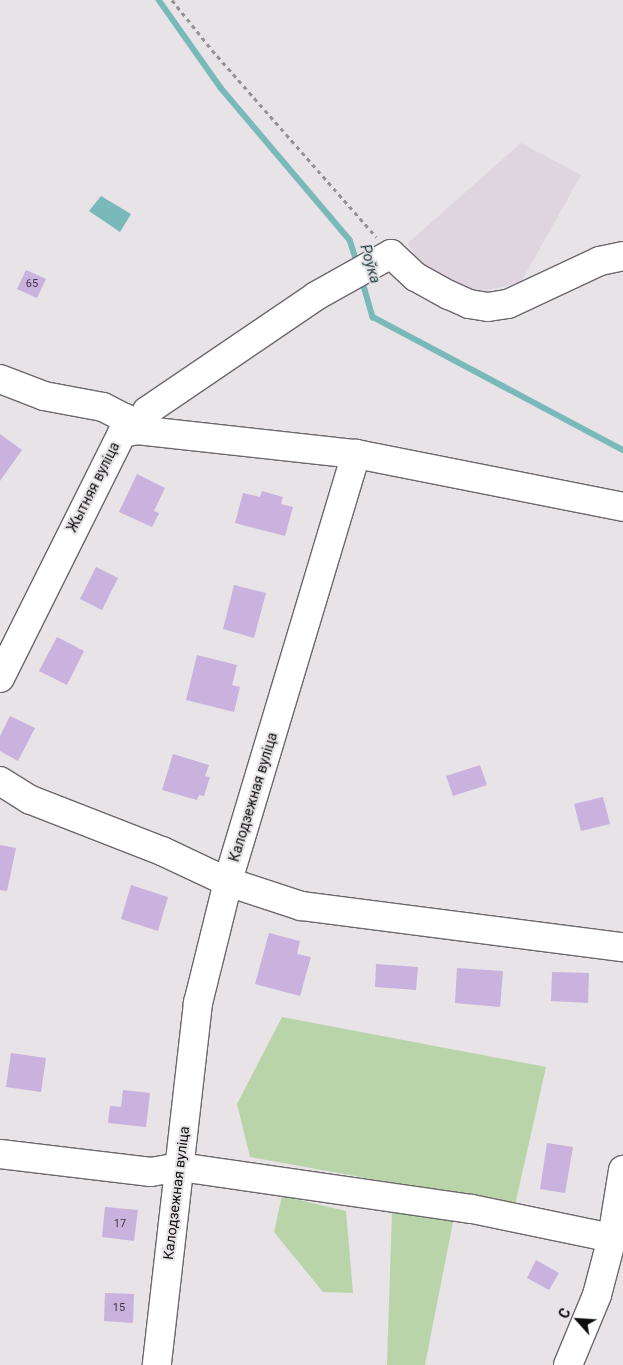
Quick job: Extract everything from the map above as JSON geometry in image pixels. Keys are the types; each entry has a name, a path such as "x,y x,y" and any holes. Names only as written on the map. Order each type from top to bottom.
{"street":[{"path":"137,430 147,411 316,296 391,254 416,277 440,291 469,304 488,307 508,304 600,261 623,256"},
{"path":"0,379 44,396 103,407 124,418 137,430 356,454 623,507"},
{"name":"Жытняя вуліца","path":"0,678 114,443 122,433 137,430"},
{"name":"Калодзежная вуліца","path":"157,1365 198,1003 228,882 356,454"},
{"path":"0,781 31,800 162,851 228,882 301,906 623,946"},
{"path":"0,1154 151,1172 180,1167 472,1209 612,1238"},
{"path":"568,1365 596,1295 612,1238 623,1170"}],"path":[{"path":"172,0 212,50 391,254"}],"shaded area":[{"path":"521,143 581,175 521,282 477,293 422,268 408,243"}],"green space":[{"path":"282,1017 546,1067 515,1205 250,1157 237,1104"},
{"path":"282,1196 346,1211 353,1293 323,1292 274,1232"},
{"path":"392,1212 454,1217 425,1365 387,1365"}],"water":[{"path":"101,196 131,214 120,232 89,211"}],"building":[{"path":"26,270 46,279 37,298 17,289"},
{"path":"0,434 22,450 0,481"},
{"path":"137,474 165,488 154,511 159,513 152,527 119,512"},
{"path":"262,491 283,497 281,504 293,507 285,536 235,523 243,493 260,497"},
{"path":"96,567 118,578 102,610 80,599"},
{"path":"234,585 266,593 254,638 223,629"},
{"path":"57,637 84,651 67,685 39,671"},
{"path":"197,655 237,665 232,685 240,687 234,712 186,700"},
{"path":"10,716 35,728 18,761 0,751 0,736"},
{"path":"173,754 209,765 205,776 210,777 204,796 199,795 197,800 162,790"},
{"path":"480,765 487,785 453,796 446,776"},
{"path":"603,797 610,824 581,831 574,804"},
{"path":"0,845 16,848 7,891 0,890"},
{"path":"131,885 168,897 158,931 121,919"},
{"path":"269,933 300,941 297,954 311,957 300,996 255,984"},
{"path":"376,964 418,967 416,990 375,987"},
{"path":"457,968 503,971 500,1007 455,1003"},
{"path":"552,972 589,973 588,1003 551,1001"},
{"path":"11,1053 46,1058 41,1092 6,1087"},
{"path":"123,1090 150,1093 146,1127 108,1123 110,1106 121,1107"},
{"path":"547,1143 573,1147 565,1193 540,1189"},
{"path":"105,1207 138,1210 134,1241 102,1237"},
{"path":"536,1260 559,1273 549,1290 527,1278"},
{"path":"105,1293 134,1294 133,1323 104,1321"}],"waterway":[{"name":"Роўка","path":"159,0 221,88 350,240 358,265"},
{"name":"Роўка","path":"362,279 373,317 623,450"}]}
